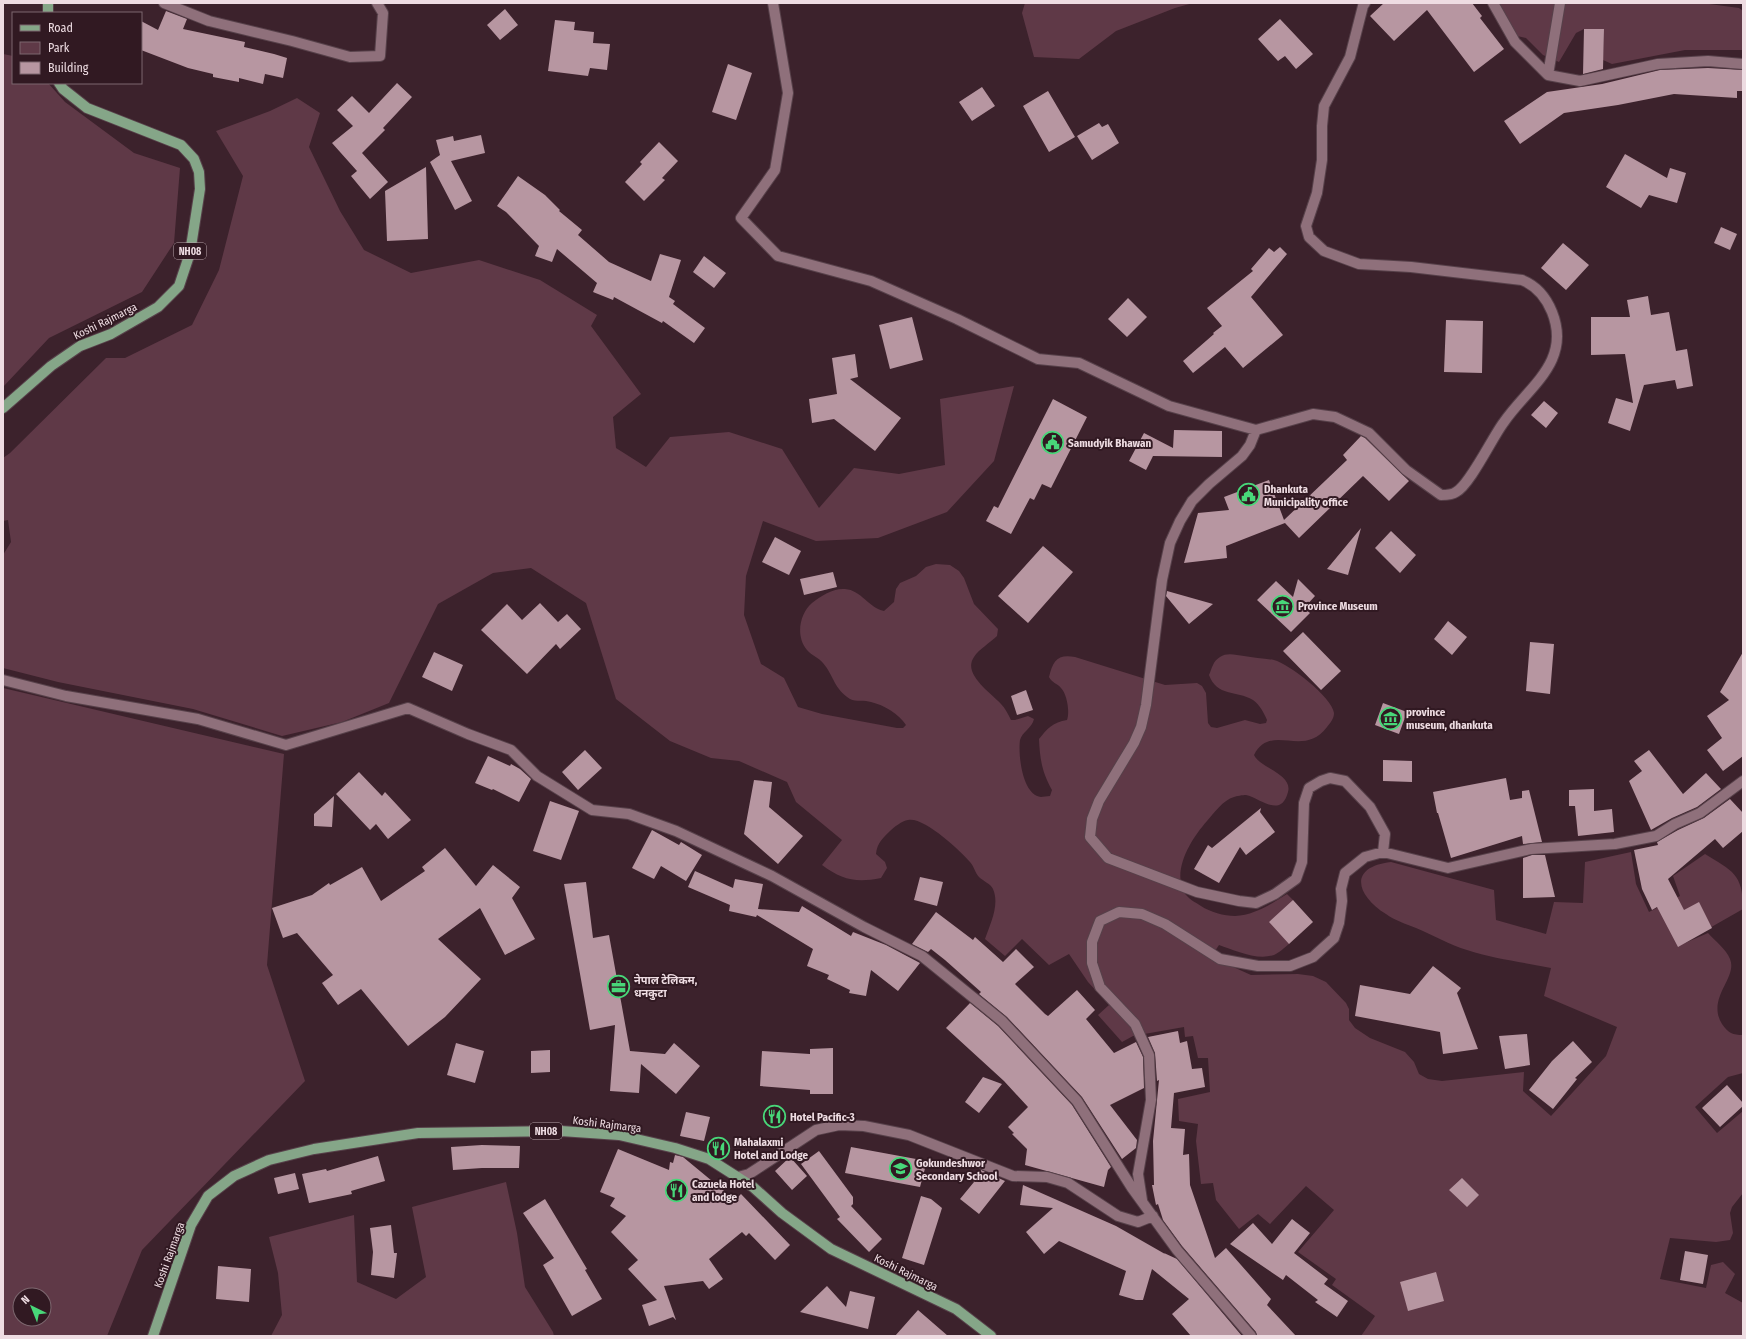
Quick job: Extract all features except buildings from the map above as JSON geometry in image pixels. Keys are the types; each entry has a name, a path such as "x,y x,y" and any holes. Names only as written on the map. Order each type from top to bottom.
{"main road":[{"name":"Koshi Rajmarga","path":"3,408 51,366 80,346 111,334 158,308 178,286 190,253 200,189 199,172 194,159 182,144 87,108 63,89 60,84"},
{"name":"Koshi Rajmarga","path":"153,1336 191,1225 208,1196 234,1176 269,1160 314,1149 418,1133 561,1131 619,1135 675,1148 709,1159 753,1187 782,1213 831,1249 956,1309 991,1336"}],"street":[{"path":"164,3 209,21 292,41 350,58 380,56 383,13 377,3"},
{"path":"773,3 788,93 775,170 741,218 778,256 871,281 956,319 1038,359 1079,363 1169,406 1256,430 1313,414 1334,417 1369,433 1406,470 1441,495 1456,492 1469,478 1513,408 1539,382 1552,362 1557,337 1555,319 1543,295 1533,284 1522,280 1467,273 1359,264 1324,252 1310,237 1306,226 1317,193 1321,167 1324,106 1350,57 1365,3"},
{"path":"1493,3 1515,42 1548,75 1580,81 1658,64 1708,61 1743,64"},
{"path":"1548,75 1560,3"},
{"path":"1256,430 1250,445 1242,456 1208,484 1192,501 1180,521 1170,543 1162,580 1146,705 1134,742 1099,801 1092,819 1090,837 1108,858 1197,892 1256,903 1275,894 1296,879 1302,862 1304,803 1309,788 1330,778 1345,781 1370,807 1385,834 1383,852"},
{"path":"3,680 66,696 198,719 286,745 408,708 468,734 512,750 537,776 592,810 629,814 676,831 772,876 864,927 922,956 1002,1020 1077,1101 1143,1203 1176,1250 1251,1336"},
{"path":"1143,1203 1138,1174 1151,1100 1148,1055 1135,1024 1100,986 1092,963 1092,942 1100,921 1119,912 1142,914 1165,924 1220,959 1258,966 1290,966 1313,957 1334,938 1339,922 1342,900 1341,888 1345,873 1364,857 1383,852 1448,868 1531,850 1615,844 1656,836 1675,824 1700,813 1743,781"},
{"path":"738,1177 749,1174 816,1130 839,1125 864,1126 909,1135 1013,1176 1047,1177 1068,1183 1118,1216 1138,1222 1153,1216"}],"green space":[{"path":"1025,3 1193,3 1175,8 1116,31 1079,59 1034,57 1022,13"},
{"path":"1497,3 1702,3 1739,8 1743,11 1743,50 1685,50 1612,64 1603,60 1604,30 1584,29 1576,33 1559,62 1543,55 1526,38 1517,36 1510,31"},
{"path":"3,54 12,56 12,84 49,84 65,102 134,153 180,168 174,243 142,292 49,338 3,387"},
{"path":"297,98 320,113 309,147 340,211 364,250 411,273 479,260 540,280 597,315 591,326 641,394 613,417 616,448 646,467 670,437 729,432 782,449 819,508 854,468 899,474 945,465 940,399 1014,386 994,461 947,512 878,538 816,541 763,521 746,576 744,615 761,664 784,678 798,707 822,714 903,728 906,725 891,710 871,702 850,699 837,687 827,668 809,652 803,644 800,625 804,613 808,607 827,593 841,589 851,590 884,611 894,602 896,589 900,583 916,576 926,567 936,564 950,565 959,571 964,578 974,604 998,629 997,636 979,651 971,663 975,676 979,683 1002,706 1011,720 1028,716 1034,719 1021,737 1020,755 1025,782 1035,795 1041,797 1050,796 1052,790 1042,766 1039,739 1051,726 1058,722 1067,720 1068,717 1065,694 1049,677 1054,663 1060,658 1069,656 1075,657 1165,685 1197,683 1202,686 1206,693 1208,723 1211,727 1217,728 1245,720 1260,724 1266,723 1267,720 1260,707 1253,700 1222,690 1212,682 1209,675 1213,665 1223,655 1229,654 1274,660 1299,674 1326,699 1334,713 1333,719 1318,736 1308,740 1269,741 1261,746 1254,755 1257,760 1286,780 1288,792 1285,800 1275,806 1245,795 1236,796 1222,804 1195,836 1185,854 1180,874 1181,883 1184,892 1194,902 1213,912 1231,916 1249,914 1269,905 1287,894 1293,900 1289,944 1274,955 1260,957 1219,945 1211,957 1251,975 1298,974 1313,976 1326,982 1346,1003 1349,1009 1349,1020 1355,1028 1370,1038 1405,1052 1414,1062 1419,1074 1428,1079 1442,1081 1524,1072 1523,1091 1551,1116 1606,1056 1617,1027 1544,996 1551,968 1498,958 1467,950 1389,916 1376,907 1363,891 1361,883 1363,876 1368,870 1377,865 1391,862 1494,890 1496,920 1546,934 1554,902 1583,903 1585,862 1631,852 1636,884 1649,912 1680,896 1673,876 1705,854 1729,869 1738,880 1741,888 1743,909 1678,946 1708,933 1723,948 1730,959 1730,974 1720,997 1718,1015 1726,1030 1736,1035 1743,1035 1743,1073 1728,1077 1695,1107 1717,1133 1743,1111 1743,1193 1732,1207 1730,1213 1733,1233 1730,1240 1716,1242 1670,1238 1660,1279 1706,1288 1711,1265 1723,1262 1735,1274 1725,1293 1743,1303 1743,1336 1361,1336 1375,1316 1332,1285 1336,1279 1298,1252 1334,1210 1306,1186 1270,1224 1258,1214 1239,1229 1216,1200 1213,1183 1201,1184 1196,1141 1198,1124 1179,1121 1178,1099 1210,1092 1208,1058 1198,1058 1193,1036 1185,1037 1184,1027 1133,1036 1122,1042 1098,1015 1109,1005 1088,982 1069,954 1049,965 1022,939 1005,956 985,939 995,908 995,895 992,887 976,874 971,864 958,850 932,828 923,823 915,820 908,820 898,824 881,841 876,854 885,862 887,868 881,878 864,880 850,879 829,870 822,865 842,840 796,802 787,782 739,761 711,758 670,741 616,699 586,603 531,568 493,573 438,604 389,703 342,722 282,736 193,709 58,682 3,668 3,555 11,542 8,520 3,521 3,458 10,453 106,358 125,358 192,325 219,270 243,176 216,131 270,111"},
{"path":"3,688 284,754 267,965 305,1081 142,1250 107,1336 3,1336"},
{"path":"506,1182 517,1233 525,1287 554,1336 271,1336 282,1315 278,1273 269,1237 354,1215 357,1282 396,1299 426,1277 412,1207"}],"place":[{"name":"Samudyik Bhawan","path":"1052,443"},
{"name":"Dhankuta Municipality office","path":"1248,495"},
{"name":"Province Museum","path":"1283,606"},
{"name":"province museum, dhankuta","path":"1391,718"},
{"name":"नेपाल टेलिकम, धनकुटा","path":"618,986"},
{"name":"Hotel Pacific-3","path":"774,1117"},
{"name":"Mahalaxmi Hotel and Lodge","path":"718,1148"},
{"name":"Gokundeshwor Secondary School","path":"900,1169"},
{"name":"Cazuela Hotel and lodge","path":"677,1190"}]}
